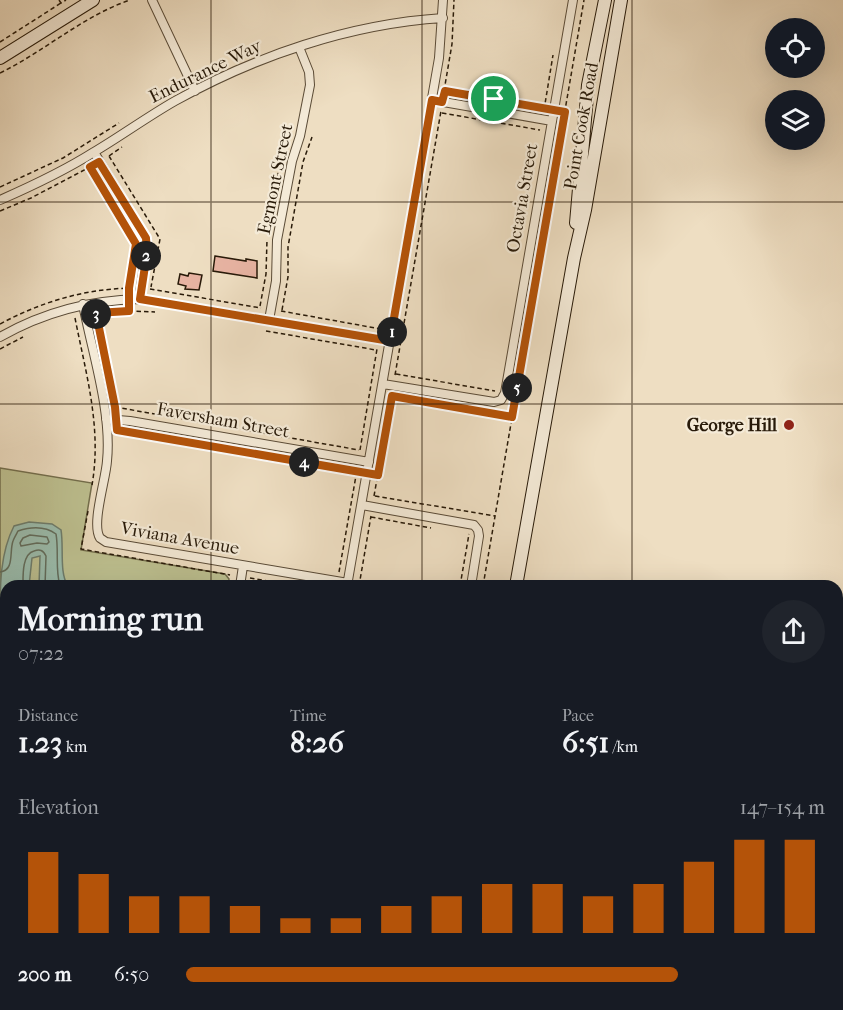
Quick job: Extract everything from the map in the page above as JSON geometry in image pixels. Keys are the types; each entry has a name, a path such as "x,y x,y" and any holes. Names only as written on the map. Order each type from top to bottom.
{"main road":[{"path":"0,58 75,5 93,0"},
{"name":"Point Cook Road","path":"574,258 586,98 605,0"},
{"name":"Point Cook Road","path":"517,580 621,0"}],"street":[{"path":"152,0 195,91"},
{"path":"349,580 439,58 443,18 442,0"},
{"name":"Octavia Street","path":"503,396 573,0"},
{"name":"Endurance Way","path":"0,200 52,176 160,110 242,68 299,47 362,30 443,18"},
{"name":"Egmont Street","path":"269,320 276,281 279,229 310,85 309,72 299,47"},
{"path":"432,100 552,121"},
{"path":"94,152 146,238 147,253 140,299"},
{"path":"0,337 43,315 83,304 140,299 390,341"},
{"name":"Viviana Avenue","path":"83,304 106,419 107,460 97,525 100,538 106,542 320,580"},
{"path":"383,384 490,402 503,396"},
{"name":"Faversham Street","path":"106,419 369,462"},
{"path":"362,505 474,525 480,536 472,580"},
{"path":"241,580 243,566"}],"path":[{"path":"0,42 66,0"},
{"path":"0,73 20,63 100,12 130,0"},
{"path":"454,0 452,44 445,91 554,110"},
{"path":"484,580 584,0"},
{"path":"442,102 396,374 503,396"},
{"path":"441,113 540,130"},
{"path":"0,188 63,158 119,123"},
{"path":"281,311 288,277 288,247 303,162 312,137"},
{"path":"99,162 127,143"},
{"path":"0,211 31,198 90,167 136,244 128,299 129,311"},
{"path":"105,355 96,313 129,311 160,313"},
{"path":"71,318 74,318 94,411 96,454 93,484"},
{"path":"261,330 377,350"},
{"path":"0,349 23,337"},
{"path":"495,516 375,496 392,396 512,417"},
{"path":"360,450 115,407 117,430 367,473"},
{"path":"89,506 81,549 260,580"},
{"path":"359,580 372,507"},
{"path":"371,517 436,529"},
{"path":"461,580 469,534"}],"green space":[{"path":"0,468 92,483 81,550 225,574 229,579 229,580 0,580"}],"water":[{"path":"29,522 52,524 61,530 65,580 39,580 40,556 32,558 30,580 1,580 3,558 14,526"}],"building":[{"path":"215,256 257,261 257,278 213,271"},
{"path":"189,273 202,275 199,290 185,289 186,286 178,284 180,274 188,276"}],"place":[{"name":"George Hill","path":"789,425"}],"route":[{"path":"445,91 494,99 565,112 512,417 392,396 378,475 117,430 115,407 96,313 129,311 129,288 136,244 90,167 99,162 146,238 147,253 140,299 390,341 432,100 442,102 445,91"}]}
